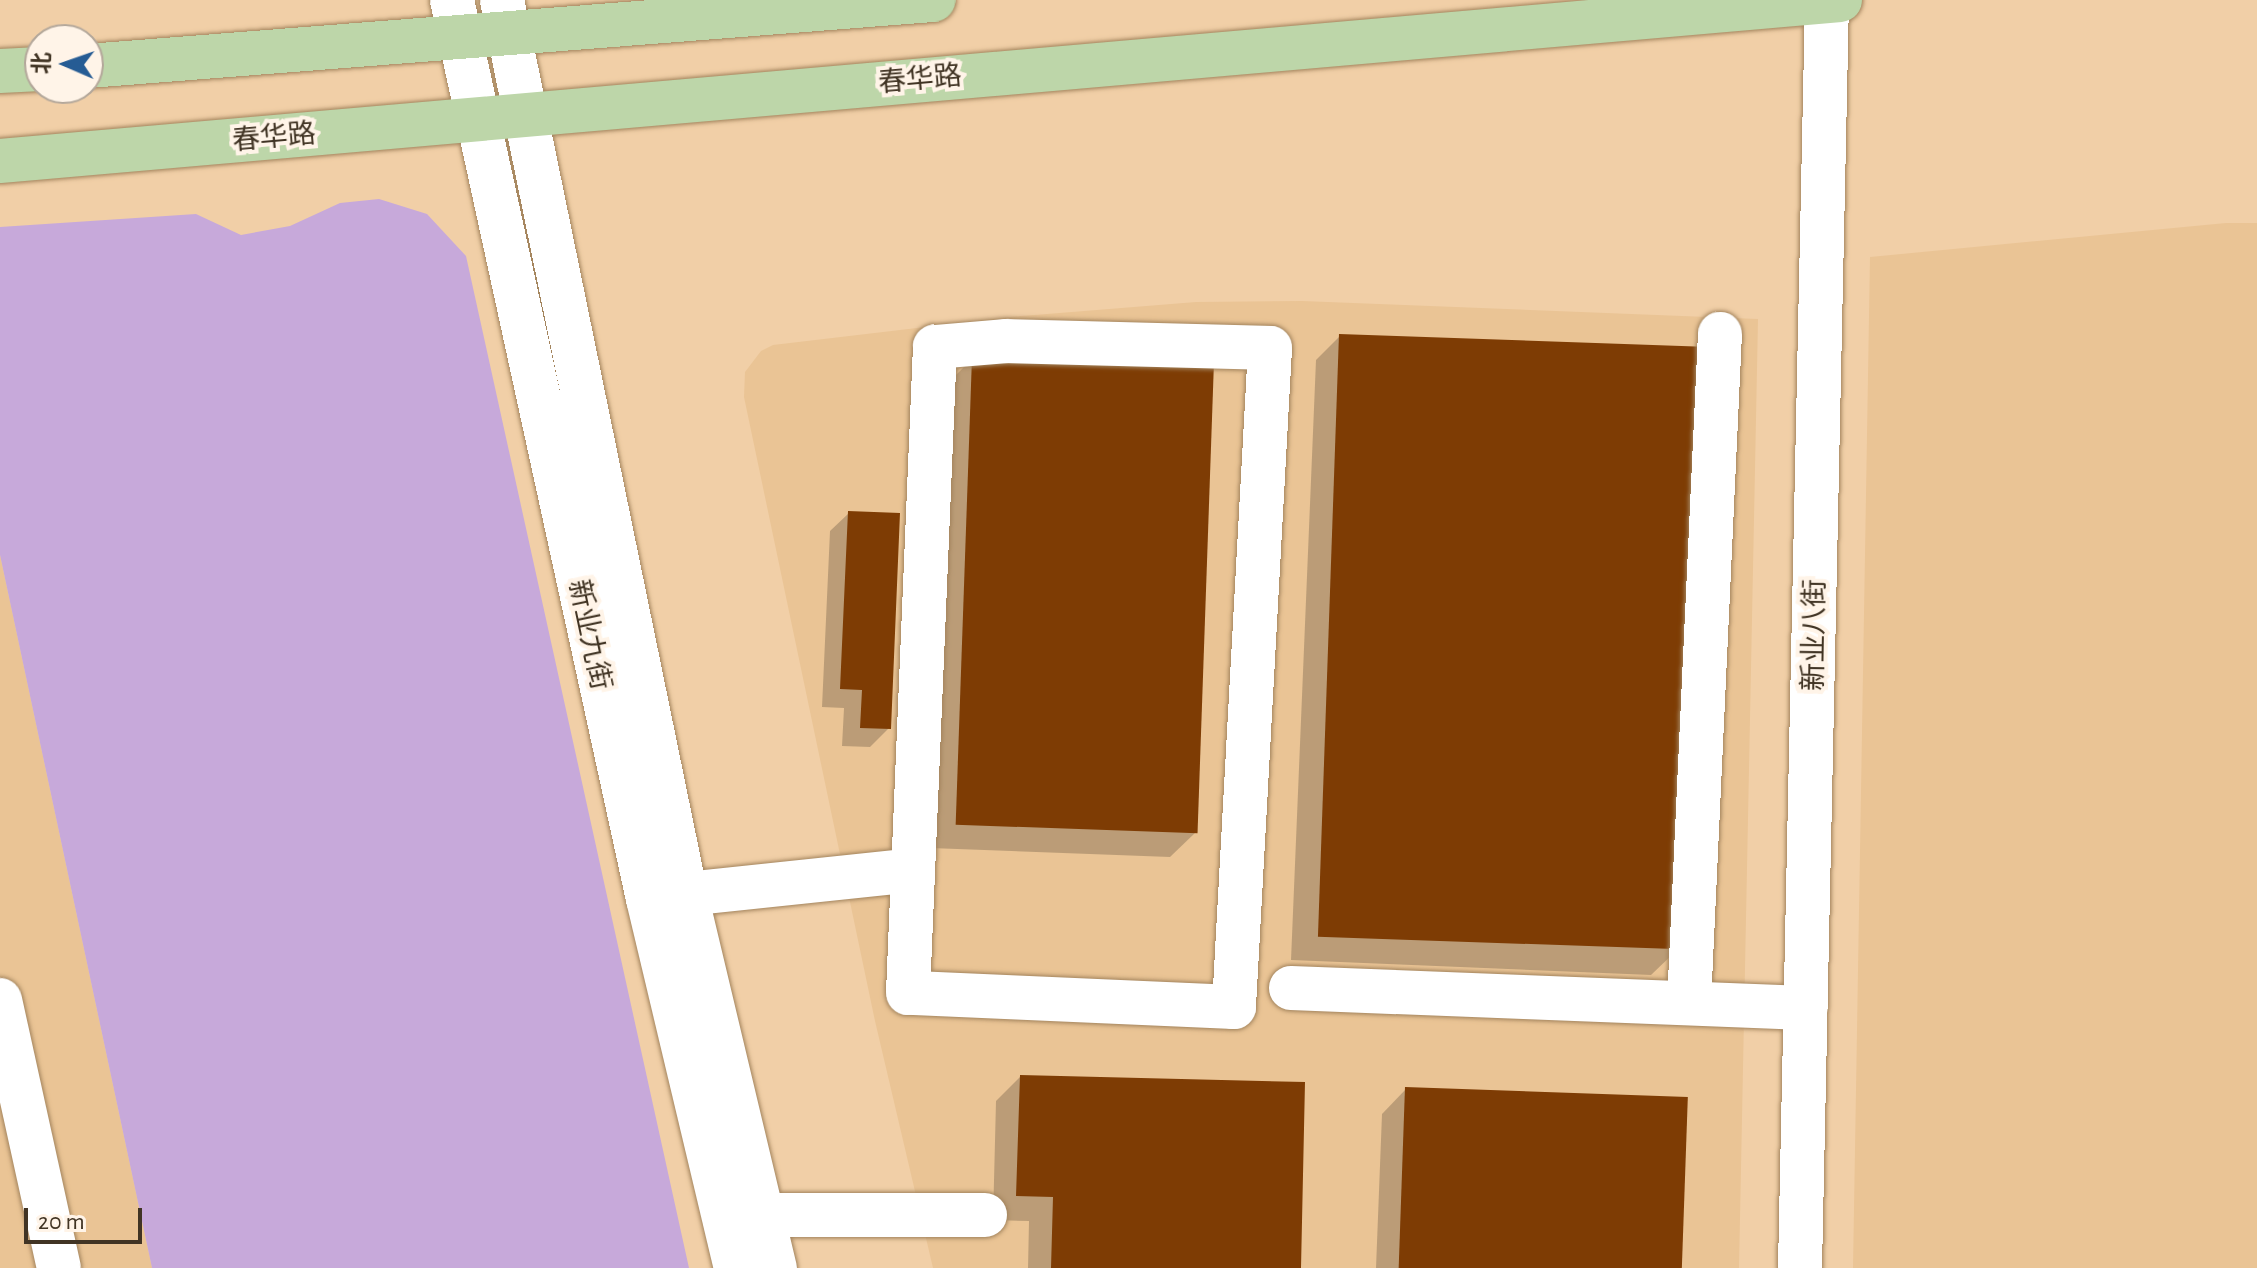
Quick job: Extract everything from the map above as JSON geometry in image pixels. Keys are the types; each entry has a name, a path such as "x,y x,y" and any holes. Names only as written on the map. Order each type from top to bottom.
{"main road":[{"path":"104,64 457,20 933,0"},
{"name":"春华路","path":"0,161 1834,1"},
{"path":"0,71 24,70"}],"street":[{"name":"新业八街","path":"1800,1268 1834,1"},
{"name":"新业九街","path":"506,17 666,895"},
{"name":"新业九街","path":"457,20 476,120 745,1220 775,1268"},
{"path":"1689,1003 1720,334"},
{"path":"1006,341 1270,348 1234,1007 908,993 913,870 935,347 1006,341"},
{"path":"666,895 913,870"},
{"path":"1291,988 1806,1008"},
{"path":"0,1000 59,1268"},
{"path":"745,1220 985,1215"},
{"name":"新业九街","path":"736,1268 745,1220"}],"shaded area":[{"path":"379,199 427,214 466,256 689,1268 152,1268 0,555 0,227 196,214 241,235 290,226 340,203"},
{"path":"2226,223 2257,223 2257,1268 1853,1268 1870,257"},
{"path":"1302,301 1758,319 1739,1268 933,1268 875,1021 744,397 745,372 761,351 773,345 1010,317 1196,302"},
{"path":"0,555 152,1268 0,1268"}],"building":[{"path":"1339,334 1703,347 1682,949 1318,937"},
{"path":"972,357 1214,365 1198,833 956,825"},
{"path":"848,511 900,513 891,729 860,728 862,690 840,689"},
{"path":"1020,1075 1305,1082 1301,1268 1051,1268 1053,1197 1016,1196"},
{"path":"1405,1087 1688,1097 1682,1268 1399,1268"}]}
